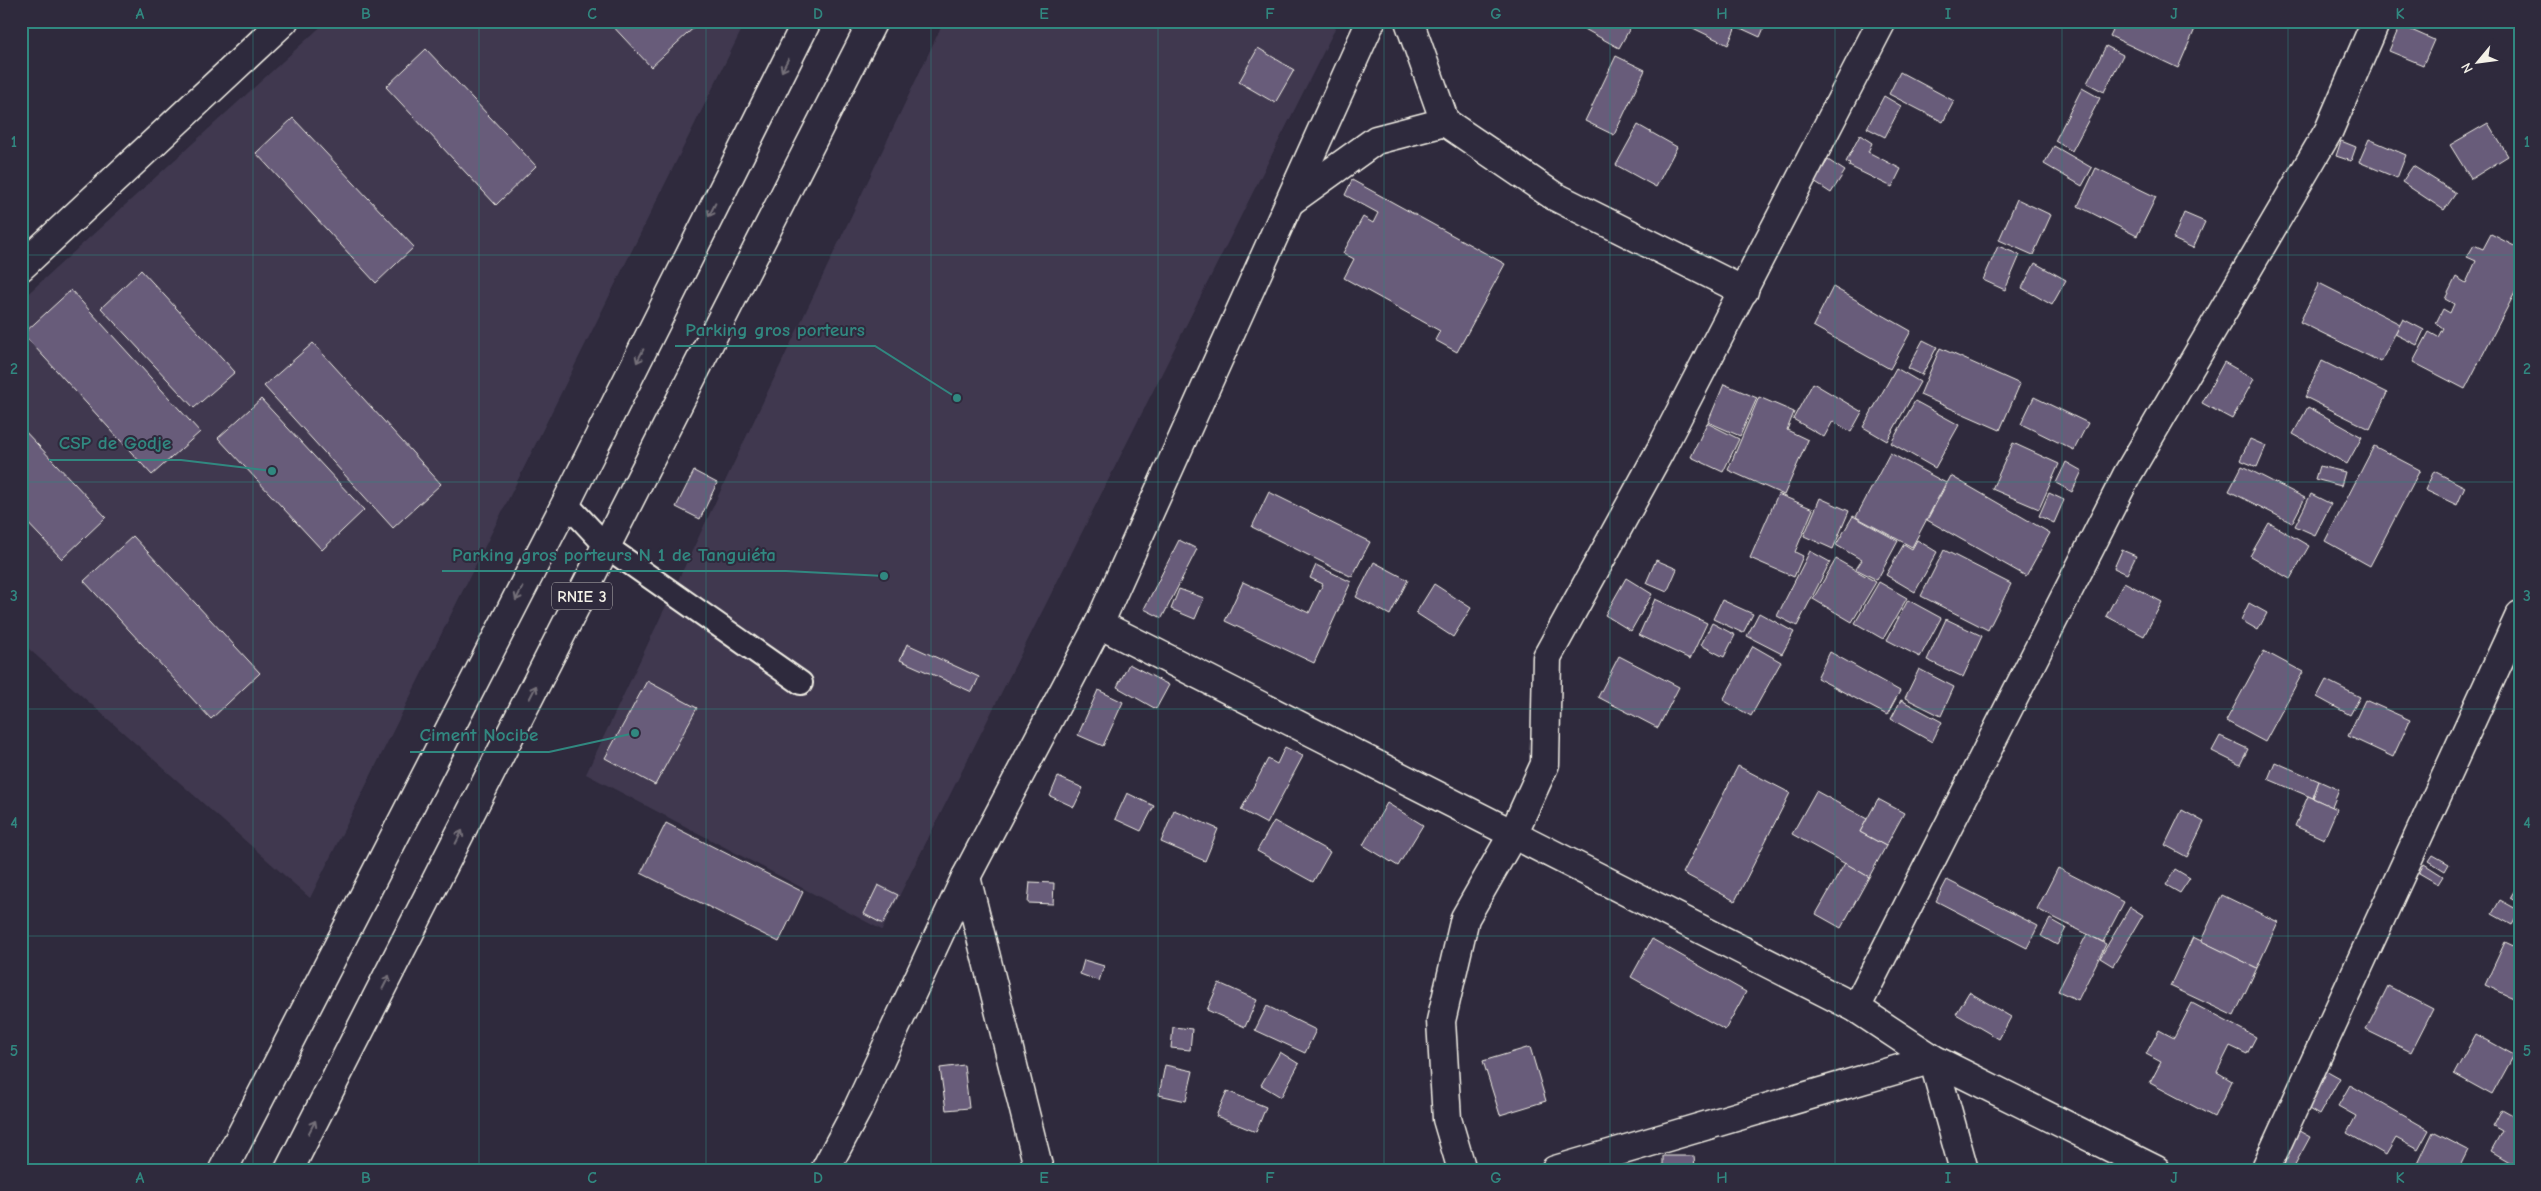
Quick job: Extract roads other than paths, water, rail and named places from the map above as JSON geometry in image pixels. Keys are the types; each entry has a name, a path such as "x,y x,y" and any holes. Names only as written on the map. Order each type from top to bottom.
{"main road":[{"path":"21,267 284,21"},
{"name":"RNIE 3","path":"224,1170 566,503 807,21"},
{"name":"RNIE 3","path":"289,1170 873,21"},
{"path":"825,1170 857,1110 966,877 1099,624 1371,21"},
{"path":"1409,21 1445,122 1554,196 1744,291"},
{"path":"1462,1170 1447,1119 1441,1021 1465,918 1513,834 1545,764 1547,657 1660,452 1882,21"},
{"path":"1856,1008 2127,475 2329,130 2376,21"},
{"path":"1290,202 1376,140 1445,122"},
{"path":"2265,1170 2520,615"},
{"path":"1099,624 1856,1008 1933,1059 2156,1170"},
{"path":"966,877 1039,1170"},
{"path":"1555,1170 1933,1059"},
{"path":"1933,1059 1964,1170"}],"lane":[{"path":"566,503 607,547 801,683"}],"place":[{"name":"Parking gros porteurs","path":"957,398"},
{"name":"CSP de Godje","path":"272,471"},
{"name":"Parking gros porteurs N 1 de Tanguiéta","path":"884,576"},
{"name":"Ciment Nocibe","path":"635,733"}]}
